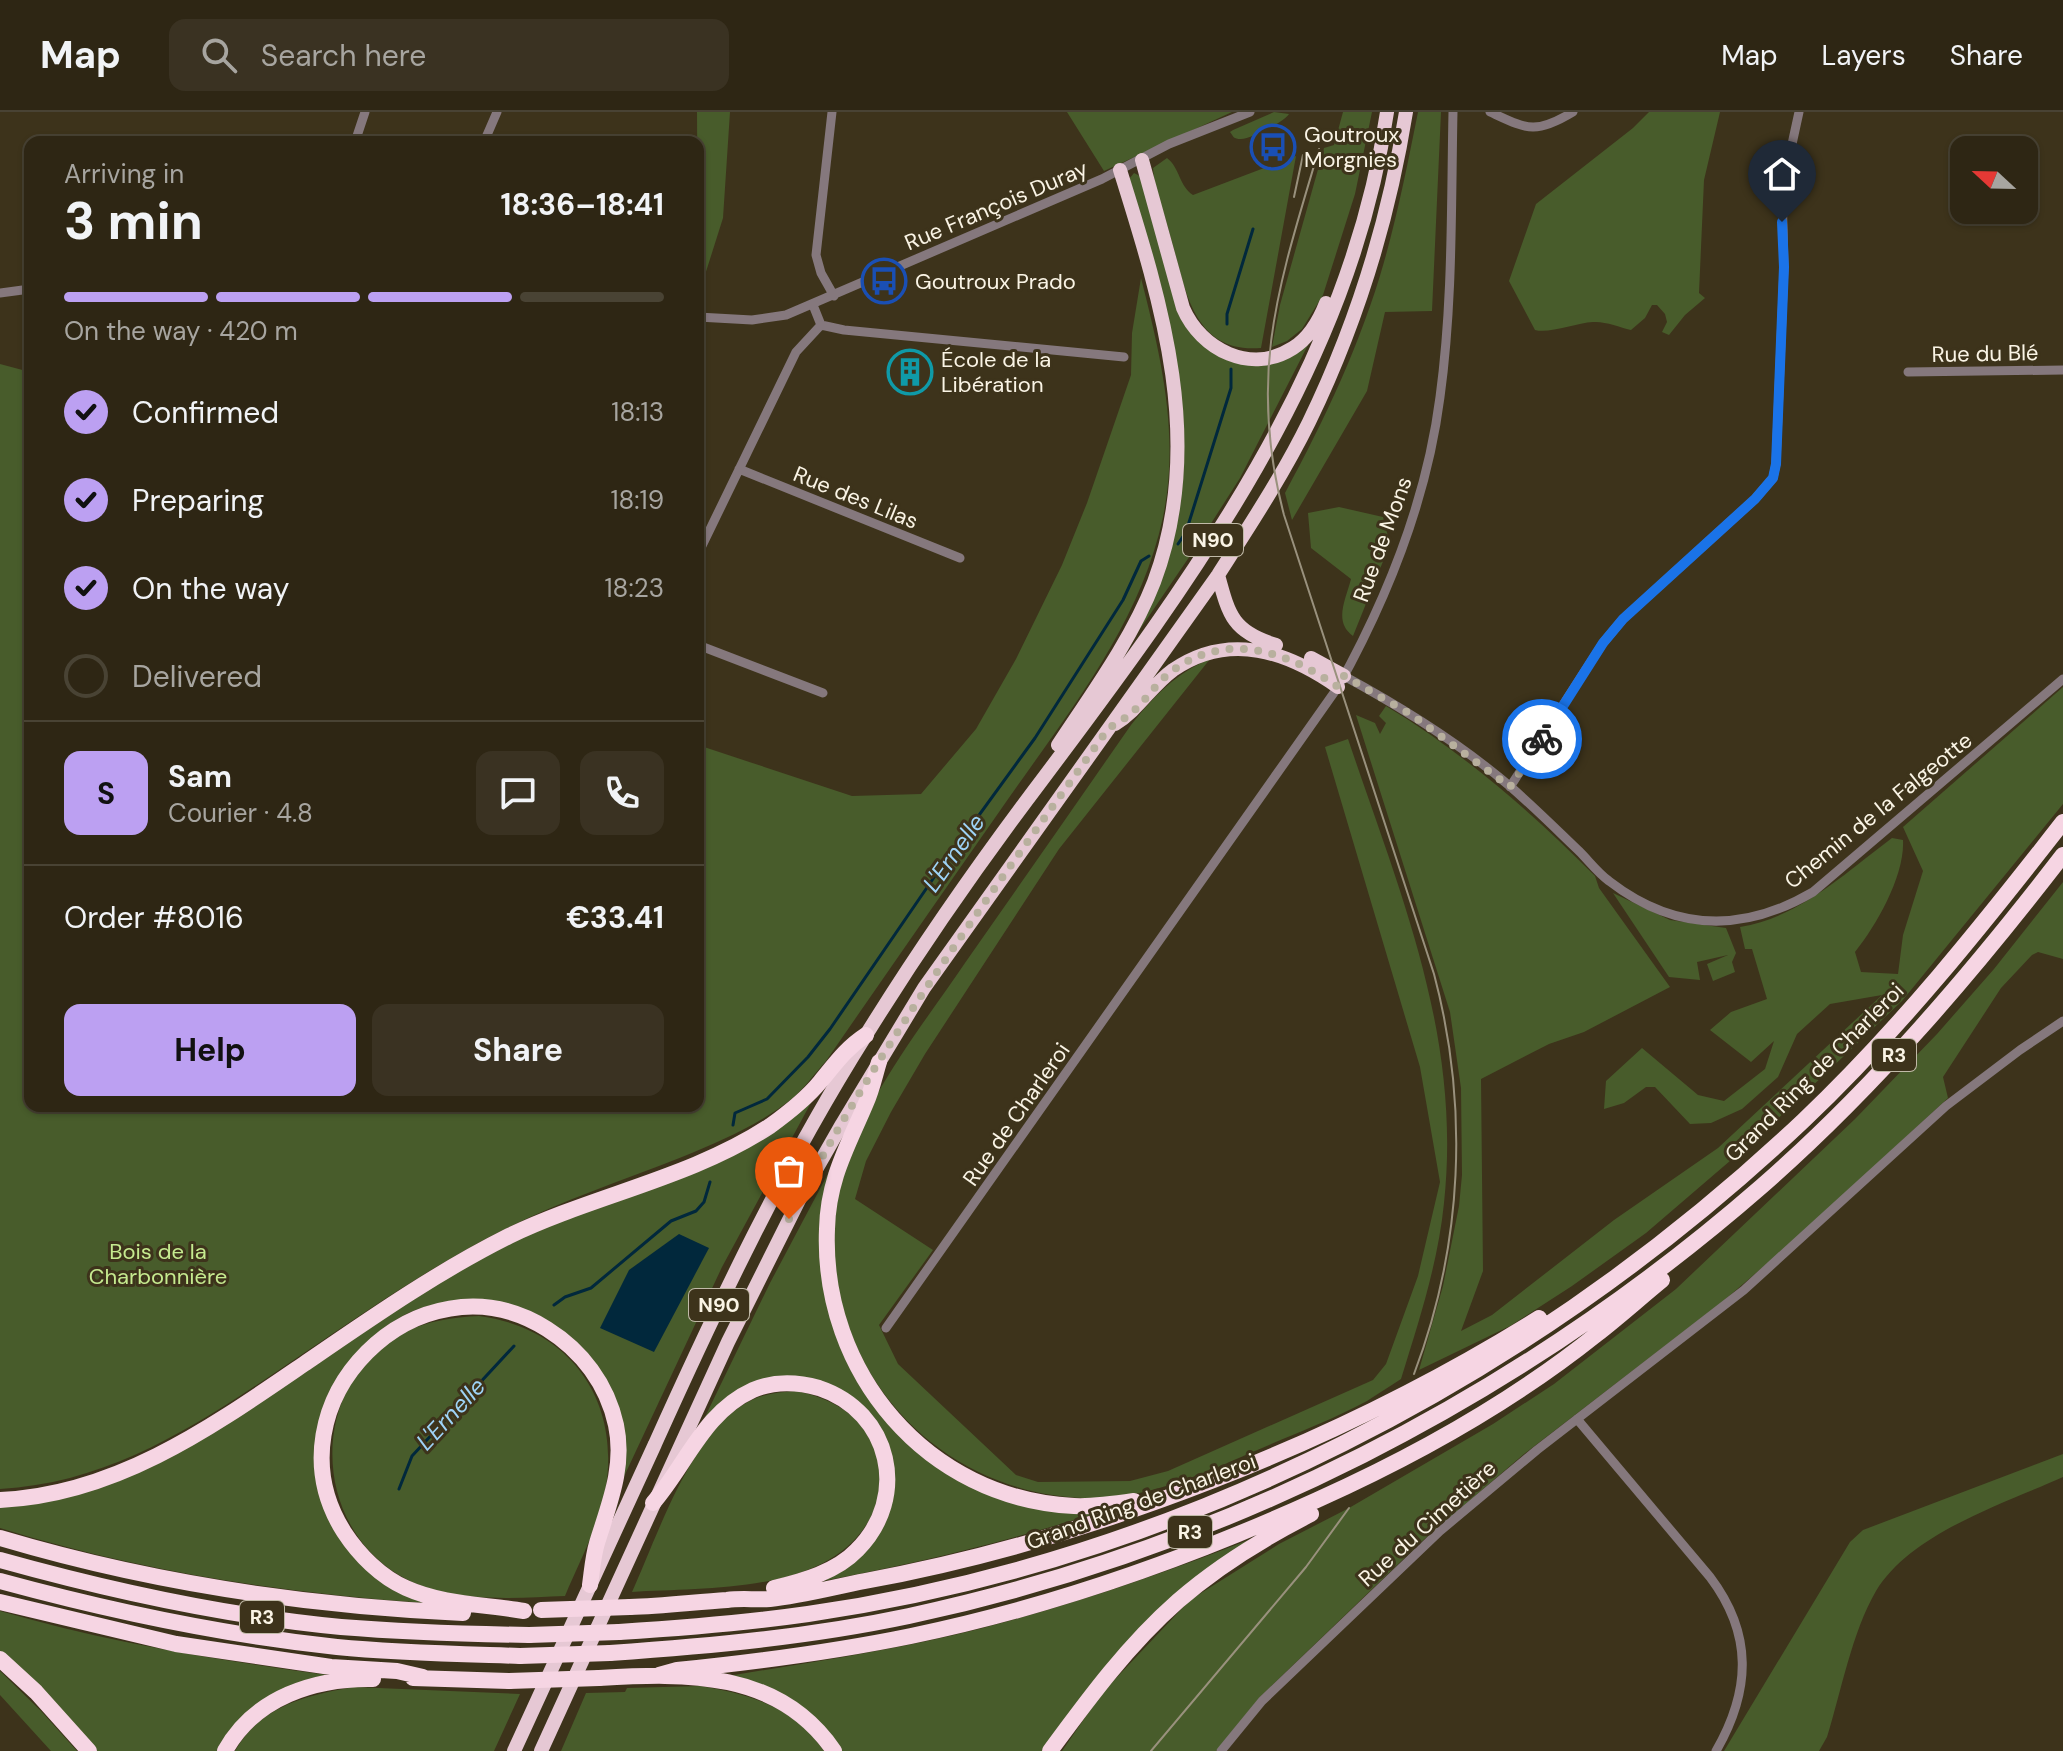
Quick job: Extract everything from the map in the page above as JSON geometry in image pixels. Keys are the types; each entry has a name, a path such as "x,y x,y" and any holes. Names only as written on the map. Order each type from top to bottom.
{"highway":[{"name":"N90","path":"514,1751 742,1258 821,1111 866,1035 1240,499 1288,412 1347,273 1369,200 1387,112"},
{"name":"N90","path":"541,1751 728,1342 795,1207 924,988 1218,575 1259,512 1308,423 1342,349 1387,205 1406,112"},
{"path":"1142,160 1183,308 1194,328 1210,346 1222,352 1254,358 1285,352 1313,329 1330,295 1347,273"},
{"path":"1040,783 1051,757 1138,615 1153,582 1175,505 1178,466 1175,382 1160,306 1120,170"},
{"path":"1218,575 1226,606 1235,624 1252,638 1292,649 1341,681"},
{"path":"1108,729 1130,715 1173,671 1196,658 1217,652 1264,650 1341,681"},
{"name":"Grand Ring de Charleroi","path":"0,1560 157,1599 244,1614 354,1628 529,1635 712,1626 811,1614 998,1574 1088,1548 1269,1478 1355,1438 1504,1354 1634,1264 1751,1169 1829,1095 1914,1004 2063,822"},
{"name":"Grand Ring de Charleroi","path":"0,1581 123,1611 243,1634 336,1647 520,1656 610,1653 771,1639 908,1616 1057,1577 1189,1532 1279,1496 1367,1454 1448,1410 1580,1327 1704,1235 1774,1175 1877,1074 1958,984 2063,855"},
{"path":"0,1500 46,1494 110,1478 187,1441 465,1259 551,1218 691,1167 769,1126 793,1109 819,1083 848,1046 866,1035"},
{"path":"879,1062 867,1101 838,1163 826,1227 829,1286 845,1344 876,1399 895,1422 946,1465 1009,1494 1074,1506 1164,1497"},
{"path":"659,1675 882,1642 1009,1612 1098,1586 1204,1549 1380,1471 1474,1418 1595,1336 1669,1274 1704,1235"},
{"path":"0,1538 135,1573 282,1599 427,1612 504,1614 532,1610 770,1599 902,1575 991,1554 1111,1517 1221,1476 1391,1400 1501,1342 1607,1272 1634,1264"},
{"path":"532,1610 445,1601 406,1588 366,1560 337,1521 328,1494 323,1448 327,1419 337,1391 350,1370 370,1348 390,1331 415,1318 468,1307 513,1314 558,1336 596,1374 616,1425 619,1451 617,1480 596,1546 590,1585"},
{"path":"653,1503 672,1481 712,1420 754,1390 785,1383 805,1384 851,1403 867,1419 880,1442 887,1463 889,1484 884,1507 874,1529 856,1552 833,1568 802,1581 730,1599"},
{"path":"1050,1751 1124,1656 1179,1600 1257,1544 1359,1489 1380,1471"},
{"path":"0,1602 176,1644 331,1667 397,1671 423,1677"},
{"path":"0,1659 36,1692 89,1751"},
{"path":"225,1751 247,1721 273,1701 288,1693 334,1681 423,1677 509,1681 659,1675 734,1682 754,1688 796,1711 825,1738 834,1751"}],"street":[{"path":"357,136 365,112"},
{"path":"487,136 497,112"},
{"path":"832,112 816,255 821,273 834,296"},
{"name":"Rue François Duray","path":"704,317 752,320 786,315 813,305 1120,170 1169,144 1250,112"},
{"name":"Rue de Mons","path":"1173,920 1341,681 1377,609 1409,531 1429,458 1440,398 1450,300 1453,112"},
{"path":"1490,112 1527,128 1547,125 1573,112"},
{"path":"1510,787 1603,643 1623,619 1755,499 1773,478 1784,267 1782,190 1799,112"},
{"path":"0,293 24,290"},
{"path":"813,305 821,325"},
{"path":"821,325 844,330 1124,357"},
{"path":"704,542 796,352 821,325"},
{"name":"Rue du Blé","path":"1908,372 2063,370"},
{"name":"Rue des Lilas","path":"739,469 960,558"},
{"path":"704,647 823,693"},
{"name":"Chemin de la Falgeotte","path":"1341,681 1412,715 1510,787 1608,880 1649,908 1675,917 1703,921 1748,919 1784,909 1813,892 2063,679"},
{"name":"Rue de Charleroi","path":"886,1328 1173,920"},
{"name":"Rue du Cimetière","path":"1221,1751 1262,1701 1440,1531 1577,1419 1677,1344 1791,1249 1946,1106 2063,1021"},
{"path":"1577,1419 1721,1591 1737,1624 1743,1662 1740,1695 1734,1716 1716,1751"}],"green space":[{"path":"697,112 730,112 723,218 704,278 704,136 697,136"},
{"path":"1067,112 1232,112 1104,171"},
{"path":"1274,112 1289,114 1246,138 1235,138 1230,132 1233,130"},
{"path":"1343,112 1372,112 1355,194 1323,295 1302,329 1287,341 1272,347 1280,305 1324,148 1334,145"},
{"path":"1418,112 1441,112 1432,311 1385,312 1367,391 1292,520 1285,493 1328,409 1375,292 1389,244"},
{"path":"1649,112 1720,112 1704,180 1699,293 1705,298 1685,315 1669,335 1662,332 1667,322 1657,305 1652,305 1645,318 1631,330 1598,322 1548,331 1535,330 1509,281 1536,204"},
{"path":"1296,156 1261,348 1238,347 1219,340 1205,328 1195,312 1181,275 1153,168 1167,158 1193,195"},
{"path":"1134,173 1140,176 1181,315 1239,362 1310,341 1240,478 1134,638 1178,519 1184,438 1129,179"},
{"name":"Bois de la Charbonnière","path":"1141,278 1166,397 1170,457 1163,517 1137,595 1120,631 1077,701 826,1061 803,1088 768,1116 726,1138 550,1208 480,1242 402,1288 231,1402 159,1443 122,1461 83,1474 42,1484 0,1489 0,364 24,370 24,1112 704,1112 704,747 852,796 921,794 976,729 1016,659 1062,565 1131,375 1132,333"},
{"path":"1339,507 1383,517 1390,544 1353,636 1342,617 1351,579 1311,548 1308,513"},
{"path":"1210,659 1059,849 925,1054 866,1161 855,1199 933,1250 879,1325 898,1364 1016,1475 1038,1482 1130,1481 1168,1471 1373,1380 1386,1364 1418,1276 1440,1182 1420,1067 1325,747 1348,739 1406,909 1435,1023 1444,1082 1447,1141 1444,1203 1437,1248 1401,1379 1367,1401 1324,1422 1159,1488 1102,1498 1036,1492 1005,1483 947,1454 898,1411 878,1385 854,1339 839,1289 834,1237 840,1185 861,1125 892,1069 1131,725 1166,686"},
{"path":"2063,687 2063,804 1902,1001 1766,1130 1646,1233 1510,1326 1419,1370 1443,1286 1459,1206 1462,1175 1461,1088 1450,1012 1356,715 1375,723 1380,734 1386,723 1379,716 1386,706 1443,743 1521,806 1595,876 1599,888 1670,987 1584,1032 1549,1044 1481,1079 1483,1271 1461,1331 1492,1315 1614,1220 1718,1148 1882,995 1830,1004 1797,1034 1778,1077 1742,1109 1711,1123 1690,1124 1655,1087 1646,1087 1624,1103 1604,1109 1606,1081 1642,1048 1698,1095 1724,1101 1765,1069 1774,1041 1751,1062 1710,1030 1731,1012 1767,999 1752,949 1745,949 1740,927 1762,922 1802,904 1892,838 1903,840 1894,884 1872,928 1855,952 1861,972 1898,974 1903,935 1923,871 1903,827"},
{"path":"2063,882 2063,959 2038,952 2001,988 1943,1077 1948,1098 1791,1243 1722,1302 1524,1454 1421,1542 1260,1697 1216,1751 1062,1751 1102,1693 1190,1600 1279,1544 1349,1508 1493,1424 1554,1384 1676,1289 1855,1119 1937,1034 1994,969"},
{"path":"1613,893 1670,920 1726,928 1736,953 1732,962 1735,972 1713,981 1707,964 1728,955 1697,962 1700,980 1669,977"},
{"path":"813,1099 722,1267 621,1483 620,1423 548,1323 457,1305 424,1307 403,1315 383,1329 348,1365 334,1385 320,1426 322,1460 334,1524 426,1603 318,1593 211,1578 105,1556 0,1528 0,1504 131,1474 464,1265 545,1227 675,1178"},
{"path":"831,1168 821,1215 819,1251 823,1286 842,1350 874,1406 896,1431 974,1486 1103,1511 962,1551 817,1582 884,1523 876,1423 790,1377 704,1419 770,1283"},
{"path":"479,1316 512,1323 540,1336 564,1353 583,1375 597,1400 605,1428 608,1459 605,1492 593,1532 565,1596 480,1597 438,1591 418,1584 399,1575 370,1551 349,1521 336,1488 332,1452 337,1417 350,1384 372,1355 403,1333 421,1325"},
{"path":"796,1391 844,1410 862,1427 875,1450 880,1473 879,1495 874,1510 856,1538 832,1558 802,1572 768,1581 632,1592 680,1484 713,1432 732,1412 754,1399"},
{"path":"2063,1454 2063,1477 1960,1522 1912,1553 1892,1571 1876,1591 1860,1625 1827,1737 1819,1751 1724,1751 1850,1542 1863,1530"},
{"path":"1251,1539 1214,1564 1044,1751 842,1751 823,1728 728,1676 979,1629 1116,1588"},
{"path":"0,1611 83,1633 166,1650 335,1676 302,1682 219,1751 95,1751 0,1652"},
{"path":"0,1671 77,1751 51,1751 0,1695"},
{"path":"700,1686 736,1693 770,1705 799,1723 824,1751 561,1751 586,1693 625,1692 627,1688"},
{"path":"354,1687 520,1694 494,1751 235,1751 245,1736 271,1713 302,1699"}],"water":[{"path":"679,1234 709,1248 654,1352 600,1328 629,1270"}],"waterway":[{"name":"L'Ernelle","path":"1227,324 1227,314 1253,229"},
{"name":"L'Ernelle","path":"1178,544 1186,532 1231,388 1231,369"},
{"name":"L'Ernelle","path":"733,1125 735,1113 767,1099 830,1029 1035,738 1123,600 1141,561 1149,556"},
{"name":"L'Ernelle","path":"554,1305 565,1297 591,1288 671,1221 696,1211 704,1202 710,1182"},
{"name":"L'Ernelle","path":"399,1489 412,1456 514,1346"}],"tram line":[{"path":"1319,149 1281,287 1268,373 1268,417 1273,464 1284,515 1434,974 1453,1074 1456,1175 1451,1226 1443,1276 1414,1374"},
{"path":"1294,197 1303,155"},
{"path":"1151,1751 1306,1567 1349,1508"}],"way so far":[{"path":"789,1219 924,988 981,906 1108,729 1130,715 1173,671 1196,658 1241,649 1264,650 1287,657 1309,666 1338,687 1344,676 1412,715 1510,787 1542,739"}],"place":[{"name":"Goutroux Morgnies","path":"1273,147"},
{"name":"Goutroux Prado","path":"884,281"},
{"name":"École de la Libération","path":"910,372"}],"route":[{"path":"1542,739 1603,643 1623,619 1755,499 1773,478 1784,267 1782,222"}]}
